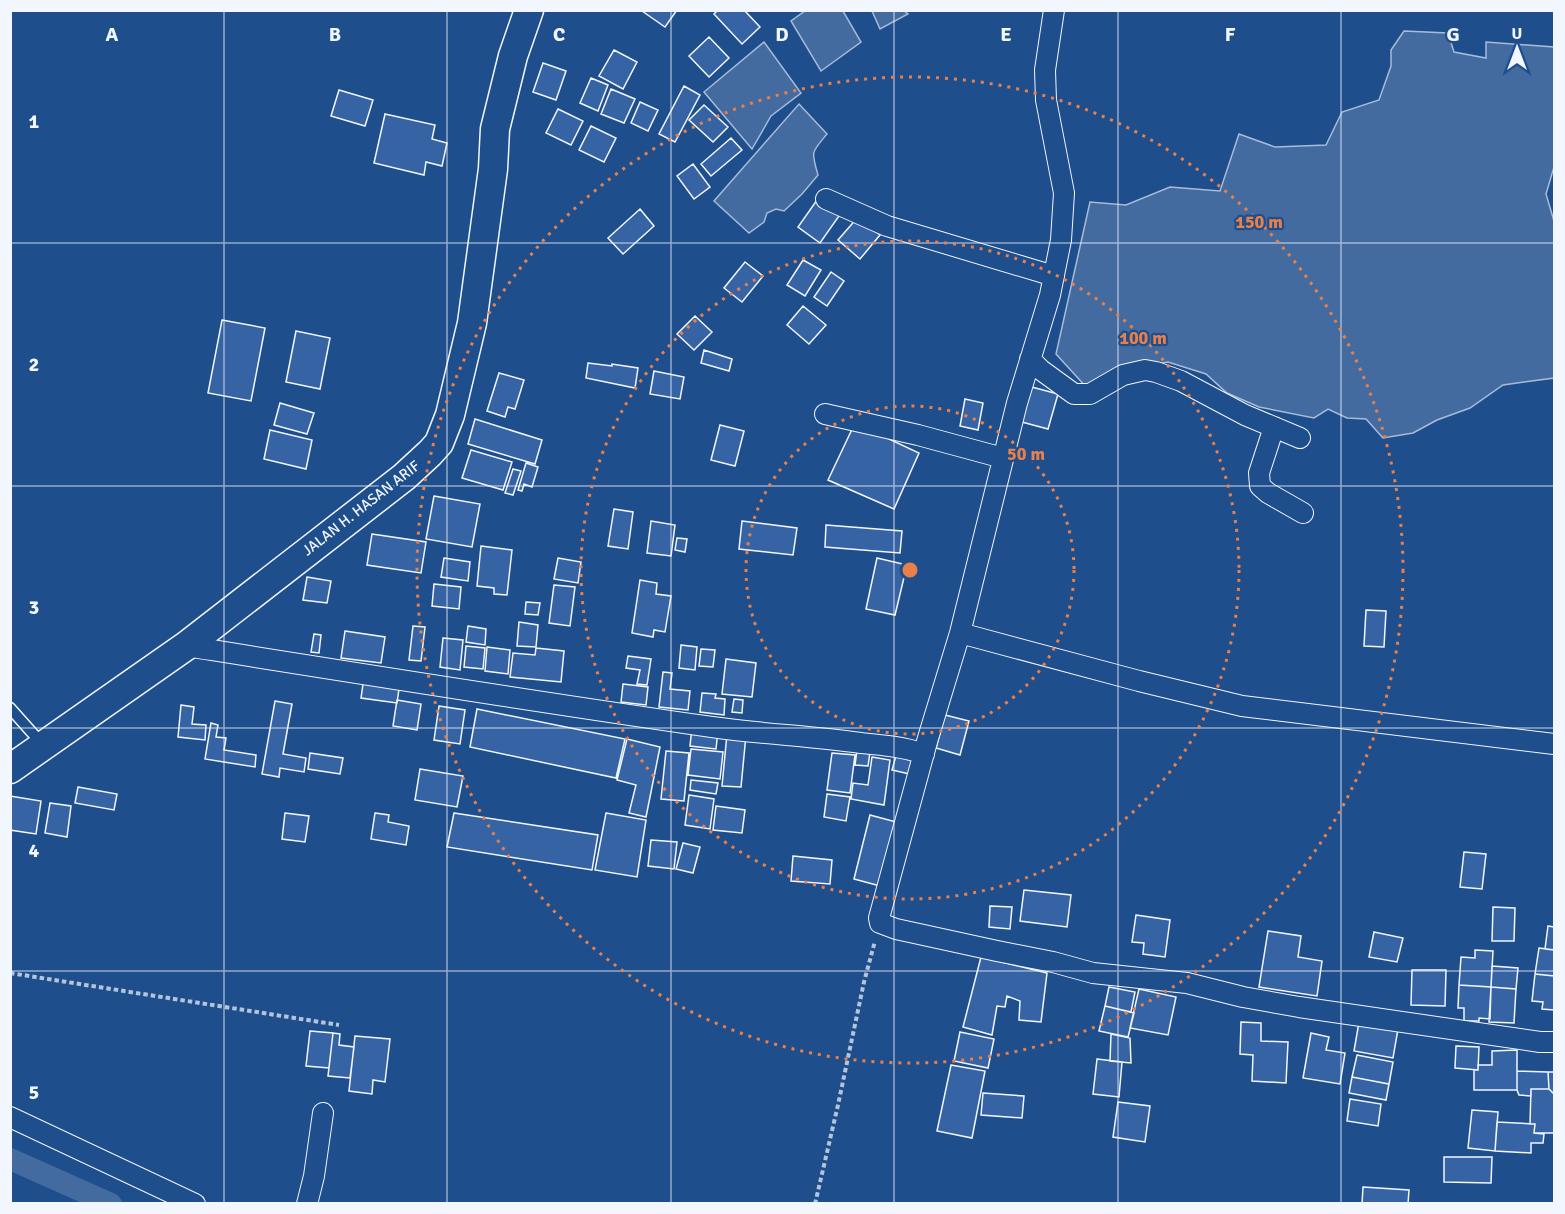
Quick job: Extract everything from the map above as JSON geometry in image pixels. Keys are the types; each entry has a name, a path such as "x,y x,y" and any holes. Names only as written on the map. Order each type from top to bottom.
{"main road":[{"name":"JALAN H. HASAN ARIF","path":"10,769 186,646 404,477 430,453 441,438 450,415 471,323 486,222 496,121 513,56 529,10"}],"street":[{"path":"1054,10 1045,70 1046,100 1064,193 1061,240 1036,364 1017,403 960,633 928,738 879,918 880,923 1093,973 1187,983 1243,997 1299,1007 1540,1042 1554,1042"},
{"path":"826,199 887,226 1054,276"},
{"path":"1036,364 1059,384 1074,394 1081,395 1090,394 1123,375 1145,370 1156,372 1181,381 1245,415 1300,438"},
{"path":"825,414 918,435 1003,458"},
{"path":"1274,427 1259,473 1260,486 1303,513"},
{"path":"960,633 1242,706 1554,744"},
{"path":"186,646 538,702 727,729 881,745 924,754"},
{"path":"307,1203 314,1176 323,1113"},
{"path":"10,1117 195,1203"}],"lane":[{"path":"10,708 43,746"}],"path":[{"path":"815,1203 864,982 880,923"},
{"path":"10,973 339,1024"}],"water":[{"path":"805,11 843,11 861,42 821,71 791,21"},
{"path":"872,11 904,11 908,14 880,29"},
{"path":"1404,31 1448,33 1454,52 1486,58 1486,42 1554,47 1554,167 1546,194 1554,221 1554,378 1503,385 1470,408 1437,420 1413,433 1383,438 1366,419 1347,418 1328,409 1314,418 1259,407 1227,393 1206,374 1168,362 1131,368 1088,389 1056,354 1090,202 1126,205 1170,187 1220,191 1239,134 1275,147 1326,145 1342,112 1379,100 1391,66 1391,50"},
{"path":"764,42 801,93 771,116 752,149 704,92"},
{"path":"799,104 827,134 814,153 818,175 784,211 776,209 767,213 764,222 749,233 714,201"}],"building":[{"path":"643,10 677,10 665,27"},
{"path":"718,10 744,10 760,27 742,44 714,14"},
{"path":"709,37 729,58 709,77 689,56"},
{"path":"614,50 637,62 623,89 599,76"},
{"path":"543,63 566,71 556,100 533,92"},
{"path":"591,78 608,85 598,111 580,103"},
{"path":"684,86 700,95 675,142 659,134"},
{"path":"611,89 635,99 624,123 601,114"},
{"path":"339,90 373,100 365,126 331,116"},
{"path":"640,102 658,110 648,131 631,123"},
{"path":"704,105 728,127 713,142 689,120"},
{"path":"558,109 583,121 571,145 546,133"},
{"path":"385,114 435,125 432,139 447,143 442,166 426,162 424,175 374,163"},
{"path":"591,126 616,138 604,162 579,150"},
{"path":"731,138 742,150 711,176 701,164"},
{"path":"693,164 710,187 694,199 677,176"},
{"path":"817,200 839,216 820,243 798,227"},
{"path":"640,209 654,226 623,254 608,238"},
{"path":"858,217 880,235 860,259 838,240"},
{"path":"803,260 821,270 805,296 787,285"},
{"path":"745,262 763,276 742,302 724,288"},
{"path":"831,272 844,281 827,306 814,297"},
{"path":"803,306 826,325 809,344 787,325"},
{"path":"695,316 712,332 694,350 677,334"},
{"path":"222,320 265,328 251,401 208,393"},
{"path":"296,331 330,338 320,389 286,382"},
{"path":"704,350 732,359 729,371 701,363"},
{"path":"588,363 638,368 635,388 586,378"},
{"path":"654,371 684,377 680,399 650,394"},
{"path":"499,373 524,380 515,409 508,407 505,417 487,411"},
{"path":"1028,386 1058,394 1048,429 1018,421"},
{"path":"965,399 983,403 978,430 960,426"},
{"path":"280,403 314,413 307,434 274,425"},
{"path":"475,419 542,440 535,464 468,444"},
{"path":"855,423 919,453 894,509 828,480"},
{"path":"720,425 744,431 735,466 711,460"},
{"path":"270,430 312,440 306,469 264,459"},
{"path":"471,450 512,462 503,490 462,478"},
{"path":"526,463 538,467 532,487 524,484 522,491 518,490"},
{"path":"513,469 521,471 513,495 505,493"},
{"path":"434,496 480,504 472,547 426,539"},
{"path":"614,509 633,512 628,549 608,546"},
{"path":"651,521 675,525 671,556 647,553"},
{"path":"742,521 797,528 793,555 739,549"},
{"path":"826,525 902,531 900,553 825,547"},
{"path":"372,534 426,542 421,573 367,565"},
{"path":"677,538 687,539 685,552 675,550"},
{"path":"481,546 512,550 507,595 494,594 494,588 477,586"},
{"path":"444,558 470,562 468,581 441,577"},
{"path":"558,558 581,562 578,583 554,579"},
{"path":"877,558 907,565 895,615 866,609"},
{"path":"307,577 331,581 327,603 303,600"},
{"path":"640,580 657,583 656,594 671,596 665,632 654,630 653,637 632,633"},
{"path":"434,584 461,587 459,609 432,606"},
{"path":"554,585 575,587 570,626 549,623"},
{"path":"526,602 540,603 538,615 525,614"},
{"path":"1366,610 1386,611 1384,647 1364,646"},
{"path":"519,622 538,625 536,647 517,646"},
{"path":"413,626 425,627 421,661 409,660"},
{"path":"468,626 486,629 485,645 466,642"},
{"path":"345,631 385,637 381,663 341,658"},
{"path":"314,634 321,635 319,653 311,652"},
{"path":"443,638 463,640 460,670 440,667"},
{"path":"681,645 697,647 695,670 679,668"},
{"path":"466,646 485,648 483,669 464,667"},
{"path":"487,647 510,650 508,674 485,671"},
{"path":"536,648 564,651 561,682 510,677 513,653 535,655"},
{"path":"701,649 715,650 713,667 699,666"},
{"path":"628,656 651,659 647,685 637,684 640,670 626,668"},
{"path":"726,659 756,663 752,697 722,694"},
{"path":"663,672 672,673 670,689 690,691 688,710 659,707"},
{"path":"364,677 400,682 397,703 361,698"},
{"path":"623,684 648,687 646,705 621,702"},
{"path":"702,693 716,694 715,698 725,699 724,715 700,712"},
{"path":"734,699 743,700 742,713 732,712"},
{"path":"397,700 421,704 417,730 393,726"},
{"path":"275,701 292,704 283,754 306,758 304,772 280,768 279,777 262,774"},
{"path":"181,705 194,707 192,724 206,725 205,740 178,737"},
{"path":"439,706 465,710 460,744 434,740"},
{"path":"477,709 625,739 616,778 470,747"},
{"path":"945,715 969,721 960,755 936,748"},
{"path":"211,723 218,725 216,737 226,738 224,750 256,755 255,767 205,759"},
{"path":"692,727 718,730 716,749 690,746"},
{"path":"727,734 746,735 741,787 722,786"},
{"path":"627,739 660,747 646,817 629,813 636,785 617,780"},
{"path":"858,743 871,745 868,766 855,765"},
{"path":"691,749 723,752 720,779 688,775"},
{"path":"666,751 689,753 684,801 661,799"},
{"path":"897,752 919,757 914,775 892,770"},
{"path":"310,753 343,758 340,774 308,769"},
{"path":"832,753 855,755 850,793 827,790"},
{"path":"872,757 890,760 884,805 851,799 853,783 868,785"},
{"path":"420,769 463,776 457,807 415,800"},
{"path":"691,780 718,783 716,794 690,790"},
{"path":"78,787 117,794 114,810 75,803"},
{"path":"827,794 850,797 846,821 824,817"},
{"path":"689,795 714,799 710,829 685,825"},
{"path":"10,796 41,801 36,834 10,830"},
{"path":"50,803 71,806 67,837 45,833"},
{"path":"716,806 745,810 742,833 713,830"},
{"path":"285,813 309,816 305,842 282,839"},
{"path":"375,813 389,815 388,822 409,826 406,845 371,839"},
{"path":"454,813 598,835 592,870 447,847"},
{"path":"606,813 646,820 637,877 595,870"},
{"path":"870,815 900,823 884,887 854,879"},
{"path":"651,840 677,842 674,869 648,866"},
{"path":"683,843 700,847 693,873 676,869"},
{"path":"1464,852 1486,854 1482,889 1460,887"},
{"path":"793,856 832,860 830,884 791,881"},
{"path":"1024,890 1071,895 1067,927 1020,921"},
{"path":"990,906 1012,907 1010,929 989,927"},
{"path":"1493,907 1515,908 1514,941 1492,941"},
{"path":"1136,915 1170,920 1165,957 1143,954 1144,943 1132,942"},
{"path":"1548,926 1554,927 1554,950 1545,949"},
{"path":"1268,931 1301,936 1298,957 1322,961 1317,996 1259,987"},
{"path":"1374,932 1403,938 1397,962 1369,957"},
{"path":"1539,948 1554,950 1554,976 1535,974"},
{"path":"1475,950 1493,951 1491,987 1459,985 1461,957 1475,958"},
{"path":"981,957 1047,973 1041,1022 1019,1020 1020,1001 1007,996 1005,1007 997,1006 992,1035 963,1027"},
{"path":"1492,966 1518,968 1516,989 1491,987"},
{"path":"1412,970 1446,970 1445,1006 1411,1005"},
{"path":"1535,974 1554,976 1554,1010 1542,1009 1543,1002 1532,1001"},
{"path":"1459,985 1491,987 1490,1019 1479,1018 1479,1021 1464,1021 1464,1008 1458,1008"},
{"path":"1109,987 1135,992 1131,1012 1105,1006"},
{"path":"1491,987 1516,989 1514,1023 1489,1022"},
{"path":"1139,989 1176,997 1168,1035 1130,1028"},
{"path":"1105,1006 1134,1013 1128,1037 1099,1031"},
{"path":"1241,1022 1261,1023 1261,1041 1288,1042 1286,1083 1252,1081 1253,1055 1240,1054"},
{"path":"1359,1022 1398,1029 1393,1058 1354,1051"},
{"path":"310,1031 333,1033 329,1068 306,1066"},
{"path":"960,1032 994,1039 988,1068 954,1061"},
{"path":"333,1033 340,1034 339,1045 354,1047 350,1078 328,1076"},
{"path":"1311,1033 1329,1037 1326,1050 1345,1053 1340,1084 1303,1078"},
{"path":"1111,1034 1130,1038 1131,1063 1110,1061"},
{"path":"355,1036 390,1039 385,1082 373,1080 372,1094 349,1091"},
{"path":"1456,1046 1479,1047 1478,1070 1455,1068"},
{"path":"1517,1050 1517,1090 1474,1090 1474,1070 1478,1070 1478,1065 1492,1065 1492,1051"},
{"path":"1357,1055 1393,1062 1389,1084 1352,1077"},
{"path":"1097,1059 1122,1062 1119,1097 1093,1094"},
{"path":"951,1065 985,1071 972,1138 937,1131"},
{"path":"1517,1071 1548,1072 1549,1089 1531,1089 1531,1096 1519,1095"},
{"path":"1548,1072 1554,1072 1554,1094 1549,1089"},
{"path":"1352,1077 1389,1084 1386,1100 1349,1093"},
{"path":"1531,1089 1549,1089 1554,1094 1554,1133 1534,1133 1535,1124 1530,1124"},
{"path":"983,1093 1024,1096 1022,1118 981,1115"},
{"path":"1350,1099 1381,1104 1378,1126 1347,1121"},
{"path":"1118,1102 1150,1106 1145,1142 1113,1137"},
{"path":"1472,1110 1498,1112 1495,1151 1468,1148"},
{"path":"1497,1122 1535,1124 1534,1133 1544,1134 1543,1143 1531,1143 1531,1153 1495,1151"},
{"path":"1444,1157 1492,1157 1491,1183 1444,1182"},
{"path":"1363,1187 1409,1190 1408,1204 1362,1204"}],"waterway":[{"path":"10,1159 111,1204"}]}
